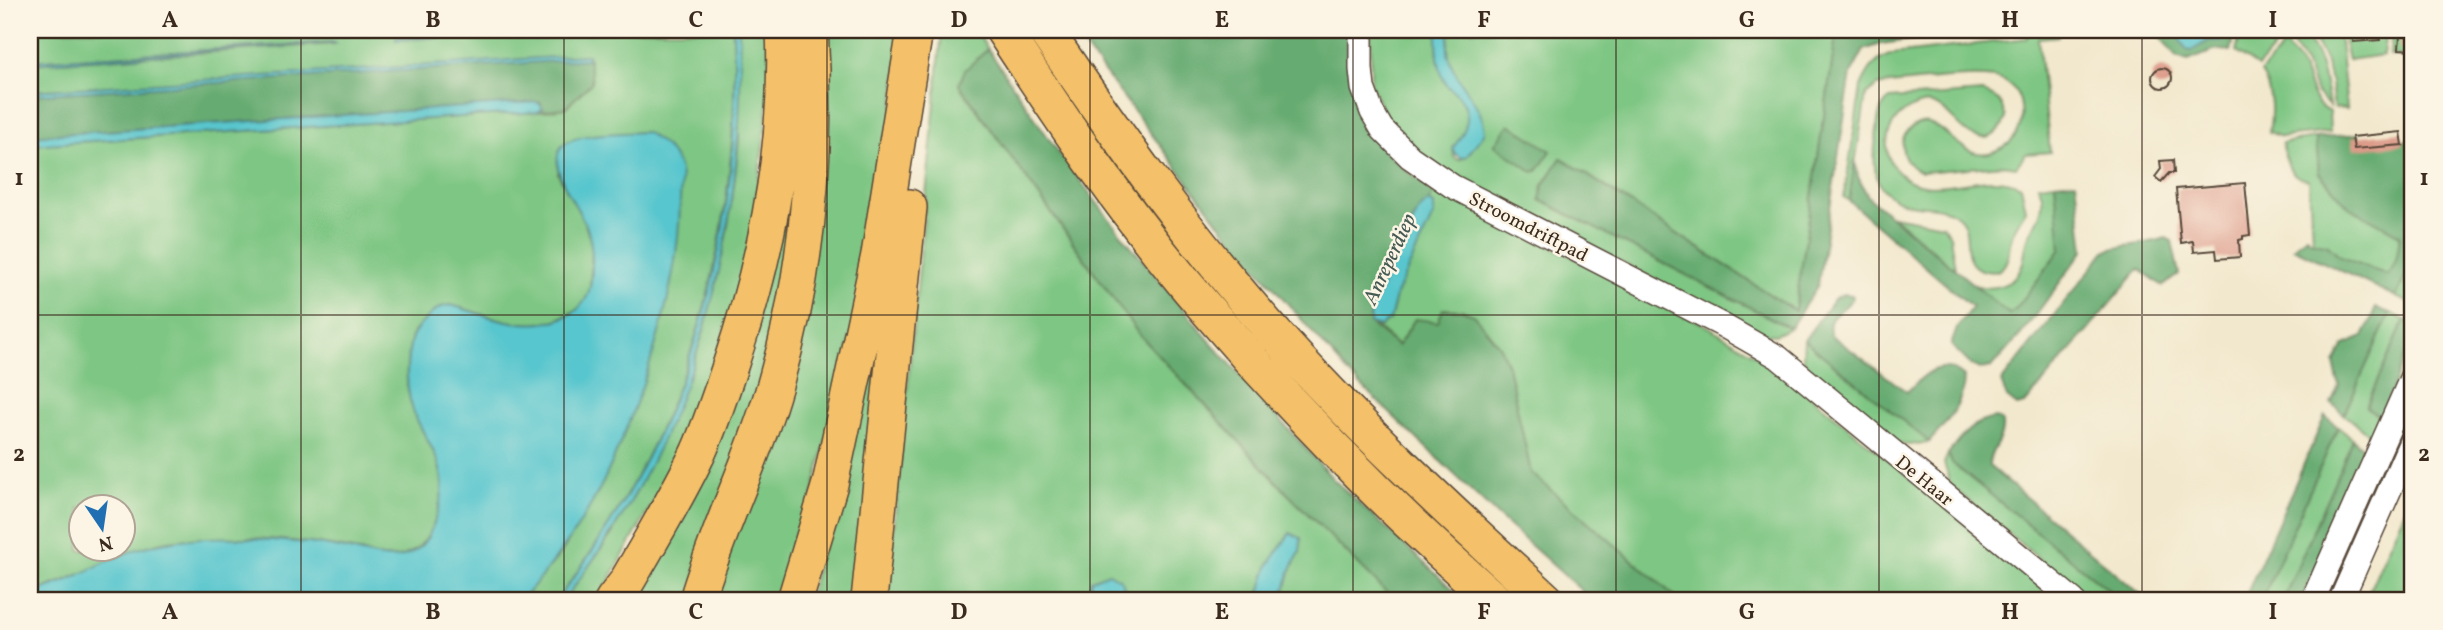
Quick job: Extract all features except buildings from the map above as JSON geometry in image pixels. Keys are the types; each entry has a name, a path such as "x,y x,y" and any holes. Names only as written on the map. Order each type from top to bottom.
{"highway":[{"path":"613,600 626,583 698,452 720,399 755,289 768,231 781,146 785,30"},
{"path":"697,600 765,417 795,303 803,258 813,160 810,30"},
{"path":"794,600 830,484 879,255 915,30"},
{"path":"869,600 917,138 922,30"},
{"path":"1003,30 1065,125 1202,304 1346,462 1441,554 1494,600"},
{"path":"1045,30 1168,204 1266,324 1357,422 1450,513 1546,600"}],"street":[{"name":"Stroomdriftpad","path":"1361,30 1360,69 1363,88 1372,112 1390,138 1410,157 1452,186 1722,325 1778,357"},
{"name":"De Haar","path":"1778,357 2073,600"},
{"path":"2313,600 2413,374"},
{"path":"2341,600 2413,437"}],"green space":[{"path":"30,30 504,30 397,37 397,40 556,30 733,30 734,109 728,185 716,259 698,331 672,401 641,469 602,535 557,600 521,600 562,552 604,479 633,408 645,132 576,138 562,147 558,174 583,218 592,246 590,291 581,308 550,323 534,324 508,322 451,305 413,332 408,356 409,395 436,458 442,485 434,525 419,546 405,555 383,557 286,540 203,538 158,543 136,552 136,494 66,494 66,564 106,564 30,594 30,145 538,112 565,108 592,82 588,55 30,92 30,64 334,44 30,61"},
{"path":"739,30 770,30 769,100 748,260 689,439 607,584 595,600 564,600 612,534 690,374 705,327 727,232 734,184 739,140"},
{"path":"816,30 903,30 878,227 787,600 706,600 768,429"},
{"path":"942,30 975,30 988,49 965,70 959,85 1138,333 1289,495 1394,600 1282,600 1291,569 1300,552 1300,538 1290,533 1268,566 1258,600 1130,600 1120,580 1109,573 1091,580 1089,592 1092,600 887,600"},
{"path":"1072,30 1348,30 1347,51 1356,94 1369,129 1401,166 1434,192 1427,205 1419,210 1407,232 1371,308 1370,324 1398,346 1415,319 1438,322 1443,309 1462,310 1474,315 1500,347 1508,366 1531,473 1679,600 1592,600 1497,515 1350,375 1234,242"},
{"path":"1371,30 1437,30 1438,57 1443,78 1466,109 1465,128 1453,148 1454,157 1459,160 1467,156 1485,132 1452,69 1448,43 1451,30 1837,30 1795,311 1562,158 1543,185 1540,200 1790,328 1775,335 1758,333 1446,172 1408,145 1387,122 1371,84"},
{"path":"1837,30 1979,30 1881,44 1864,50 1851,74 1818,285 1790,328 1540,200 1543,186 1561,158 1795,311"},
{"path":"2028,30 2057,30 2058,36 2038,38 2050,152 2026,154 2016,167 2003,165 1922,172 1911,165 1902,148 1909,130 1920,123 1930,123 1971,151 1983,154 1997,150 2011,141 2018,130 2021,113 2018,96 2004,81 1981,77 1877,86 1866,95 1849,201 1844,197 1861,86 1869,70 1877,62 1893,54 2027,38"},
{"path":"2155,30 2173,30 2190,51 2208,41 2221,41 2225,35 2224,30 2236,30 2231,51 2216,50 2188,61 2176,57"},
{"path":"2241,30 2277,30 2282,39 2258,67 2236,52"},
{"path":"2297,30 2303,30 2317,55 2329,106 2316,93 2306,65 2289,40"},
{"path":"2308,30 2335,30 2340,42 2347,109 2334,108 2326,63"},
{"path":"2341,30 2386,30 2383,55 2348,60"},
{"path":"2392,30 2413,30 2412,55 2390,56"},
{"path":"2285,44 2302,68 2314,99 2329,112 2330,132 2281,137 2269,132 2271,101 2261,72"},
{"path":"988,49 1058,152 1121,234 1209,340 1334,480 1459,595 1453,600 1394,600 1289,495 1138,333 959,84 965,70"},
{"path":"588,58 592,82 565,108 541,111 541,103 538,102 30,136 30,95"},
{"path":"792,78 796,268 692,600 620,600 688,489"},
{"path":"1982,92 1992,95 1998,101 2006,118 1992,136 1973,136 1940,107 1919,105 1895,121 1887,147 1893,166 1910,181 1940,186 1990,180 2021,186 2026,210 2011,238 2005,264 1993,272 1981,270 1970,260 1963,221 1957,215 1942,208 1902,202 1892,197 1879,182 1874,162 1879,116 1890,99"},
{"path":"1509,124 1551,151 1537,171 1533,172 1494,145"},
{"path":"2358,134 2365,146 2403,142 2413,137 2413,260 2396,297 2293,248 2306,236 2312,241 2328,245 2341,257 2387,275 2393,266 2400,235 2349,207 2319,173 2316,138"},
{"path":"2316,138 2319,173 2349,207 2400,235 2395,261 2387,275 2341,257 2328,245 2312,241 2309,180 2297,176 2289,168 2282,143"},
{"path":"1855,160 1858,177 1868,197 2009,314 2015,310 2061,249 2055,183 2076,181 2084,250 2022,333 1992,367 1980,369 1971,365 1951,345 1958,326 1972,307 1849,201"},
{"path":"2055,183 2061,249 2009,315 1974,285 1989,288 2003,285 2020,271 2028,239 2041,211 2042,199 2038,185"},
{"path":"1444,191 1707,326 1771,364 2060,600 1679,600 1531,473 1508,366 1500,347 1474,315 1434,324 1415,319 1398,346 1377,327 1390,320 1397,292 1434,205 1428,202 1434,192"},
{"path":"1893,216 1943,225 1950,236 1955,269"},
{"path":"2166,238 2172,241 2179,274 2163,286 2139,269 2025,404 2017,406 2007,398 2001,382 2105,251"},
{"path":"2413,260 2413,305 2396,297"},
{"path":"890,268 861,600 809,600"},
{"path":"1843,294 1853,297 1830,322 1831,335 1907,392 1926,374 1940,368 1955,371 1964,377 1958,404 1929,442 1804,340 1834,299"},
{"path":"2376,308 2390,313 2344,414 2331,403 2339,386 2334,363 2344,345 2363,337"},
{"path":"2390,313 2405,320 2366,406 2381,418 2372,437 2344,414"},
{"path":"2405,320 2413,323 2413,336 2381,418 2366,407"},
{"path":"1804,340 1929,442 1897,444 1808,367 1803,359"},
{"path":"2325,416 2338,427 2262,600 2244,600"},
{"path":"1996,418 2001,420 2002,433 1991,454 1989,466 2147,600 2121,600 1953,464 1948,454 1963,435 1980,422"},
{"path":"2338,427 2353,439 2283,600 2262,600"},
{"path":"2353,439 2363,448 2364,458 2302,600 2283,600"},
{"path":"1948,454 1953,464 2121,600 2089,600 1951,486 1944,463"},
{"path":"2413,492 2413,600 2365,600"}],"water":[{"path":"504,30 556,30 396,40 396,37"},
{"path":"733,30 739,30 737,149 731,208 705,325 687,381 664,437 637,490 584,573 564,600 557,600 602,536 641,470 673,401 698,331 717,259 729,184 734,108"},
{"path":"1437,30 1451,30 1449,58 1476,105 1485,132 1467,156 1461,158 1455,154 1453,148 1467,122 1466,109 1443,78 1438,57"},
{"path":"2173,30 2224,30 2221,41 2208,41 2191,51 2187,50"},
{"path":"335,43 30,64 30,61"},
{"path":"587,55 588,59 30,95 31,91"},
{"path":"538,102 543,108 538,112 30,145 30,136"},
{"path":"645,132 661,143 678,164 681,186 673,272 666,308 645,379 605,478 568,542 521,600 30,600 30,594 101,564 136,564 136,550 176,540 277,540 323,545 385,558 403,556 420,547 435,518 442,483 441,470 415,416 408,392 410,343 421,324 434,311 451,305 493,318 522,323 550,322 576,311 590,287 591,247 587,228 560,176 558,155 568,141 601,134"},
{"path":"1428,202 1434,205 1434,214 1397,292 1390,320 1381,327 1370,324 1371,308 1419,210"},
{"path":"1290,533 1301,538 1300,552 1291,569 1282,600 1258,600 1268,566"},
{"path":"1109,573 1121,580 1130,600 1092,600 1089,592 1091,580"}],"water label":[{"name":"Anreperdiep","path":"1389,259"}]}
